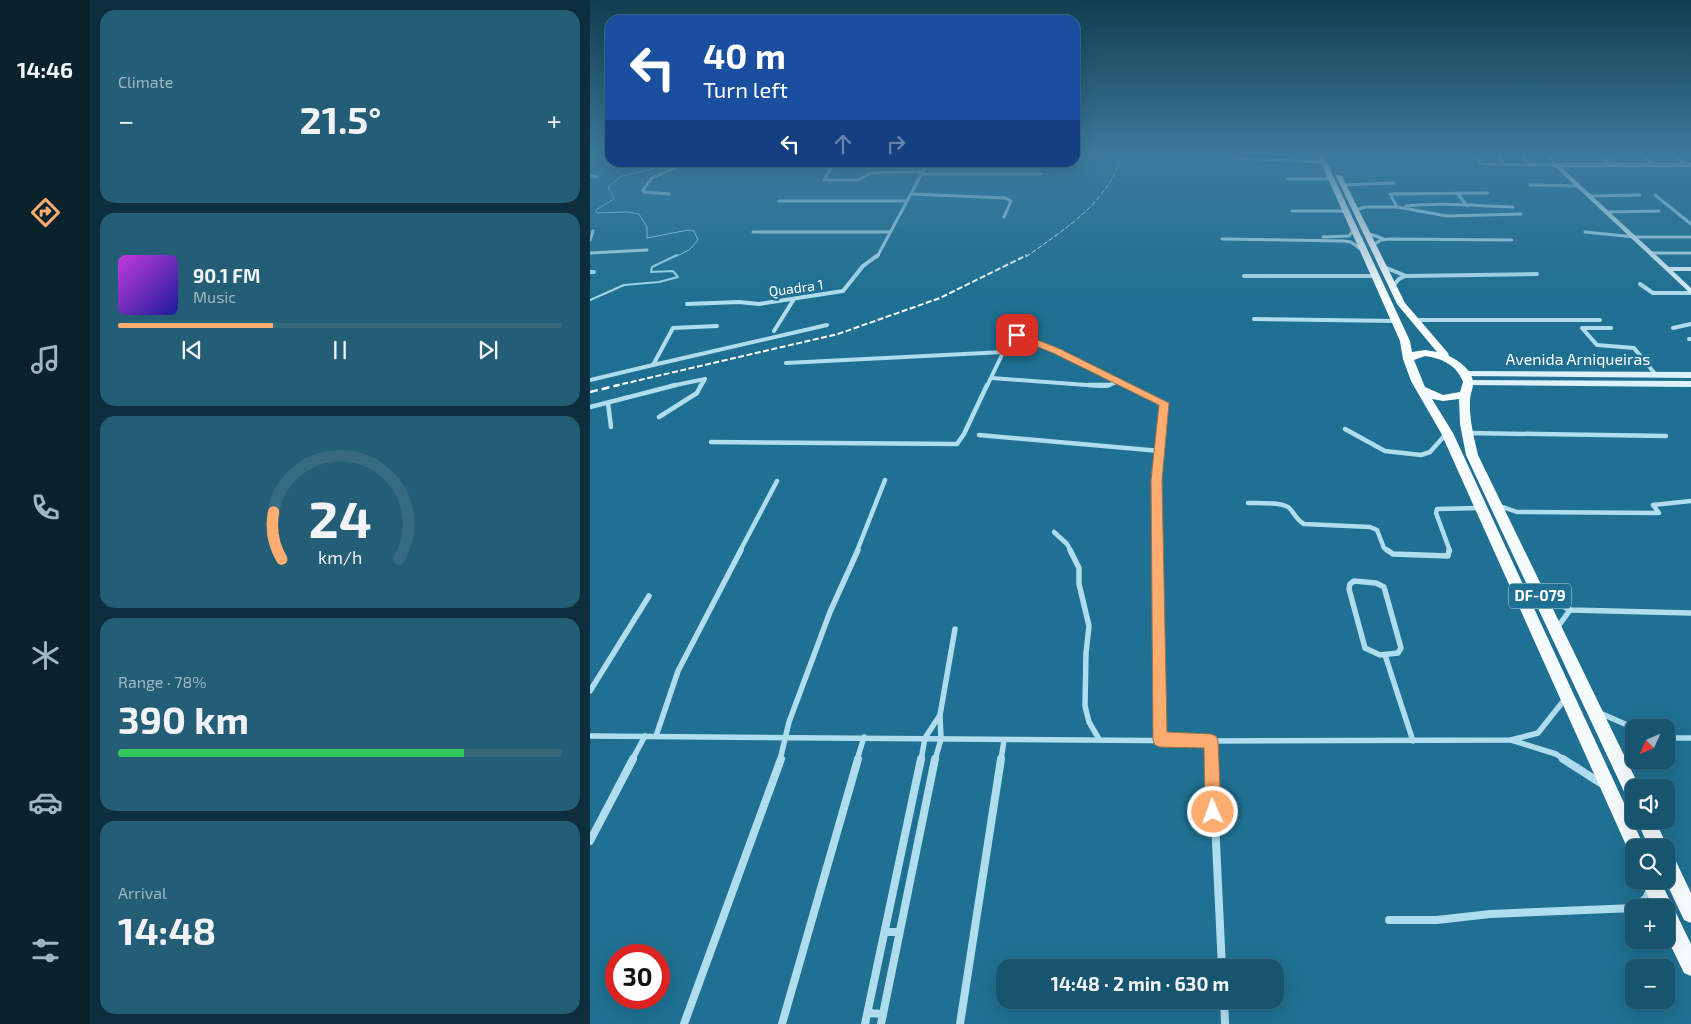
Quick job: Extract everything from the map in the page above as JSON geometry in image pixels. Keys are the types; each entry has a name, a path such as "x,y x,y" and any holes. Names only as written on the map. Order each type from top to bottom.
{"main road":[{"name":"DF-079","path":"1343,202 1351,232 1365,252 1405,340 1408,359 1420,389 1447,433 1632,839"},
{"name":"DF-079","path":"1354,202 1358,207 1367,233 1401,304 1450,361 1466,384 1467,433 1472,455 1627,779"},
{"name":"DF-079","path":"1408,359 1418,353 1425,352 1437,354 1450,361"},
{"path":"1420,389 1438,398 1452,398 1466,384"},
{"path":"1675,877 1687,898 1691,914"},
{"path":"1675,935 1691,966"}],"street":[{"name":"Quadra 1","path":"687,304 743,302 754,304 843,291 863,266 878,256 907,202"},
{"path":"1004,217 1011,202"},
{"path":"1394,202 1396,207"},
{"path":"1464,202 1468,206"},
{"path":"1596,202 1652,253 1691,293"},
{"path":"1663,202 1691,224"},
{"path":"1358,207 1396,207 1435,203 1468,206 1513,206"},
{"path":"1396,207 1447,216 1521,214"},
{"path":"1292,211 1346,211"},
{"path":"1607,212 1659,211"},
{"path":"590,240 593,231"},
{"path":"753,232 890,232"},
{"path":"1329,239 1351,232 1351,242"},
{"path":"1585,232 1634,237 1691,237"},
{"path":"1367,233 1390,239"},
{"path":"1270,239 1222,236 1220,238 1270,239 1329,239 1351,242 1365,252"},
{"path":"1373,245 1380,240 1390,239 1512,240"},
{"path":"590,253 647,250"},
{"path":"1652,253 1691,253"},
{"path":"1383,267 1406,276 1537,274"},
{"path":"1668,269 1691,269"},
{"path":"1244,276 1376,276"},
{"path":"1392,287 1399,279 1406,276"},
{"path":"1640,284 1653,293 1691,293"},
{"path":"774,331 794,299"},
{"path":"1254,319 1396,321"},
{"path":"1413,320 1600,320"},
{"path":"1673,328 1691,324"},
{"path":"590,380 827,325"},
{"path":"653,365 673,328 717,326"},
{"path":"1611,328 1582,328 1597,345 1634,348 1656,375"},
{"path":"711,442 957,444 964,434 1010,338 1018,335 1056,351 1164,403 1156,480 1160,740"},
{"path":"786,363 1004,352"},
{"name":"Avenida Arniqueiras","path":"1466,384 1691,375"},
{"path":"992,378 1100,386 1107,386 1119,381"},
{"path":"590,408 705,379 697,393 659,417"},
{"name":"Avenida Arniqueiras","path":"1466,384 1691,384"},
{"path":"608,403 611,427"},
{"path":"1345,429 1386,451 1421,455 1430,452 1447,433"},
{"path":"1467,433 1666,436"},
{"path":"979,435 1160,451"},
{"path":"684,1024 783,752 784,738 830,612 869,524 885,480"},
{"path":"656,736 678,671 776,481"},
{"path":"1495,504 1517,512 1659,513 1653,505 1691,501"},
{"path":"1248,503 1286,505 1292,510 1295,518 1304,524 1370,526 1377,530 1384,548 1393,554 1448,556 1450,552 1436,512 1437,510 1481,508"},
{"path":"1506,523 1517,512"},
{"path":"1054,532 1067,544 1079,568 1079,584 1089,626 1086,653 1085,706 1089,722 1099,739"},
{"path":"1351,582 1381,584 1387,592 1401,648 1396,654 1385,655 1369,652 1362,642 1349,589 1351,582"},
{"path":"1537,592 1570,610 1691,613"},
{"path":"590,691 649,596"},
{"path":"1556,628 1570,610"},
{"path":"880,1024 935,758 941,739 940,715 954,629"},
{"path":"1385,655 1413,741"},
{"path":"590,736 1211,741 1511,740 1538,733 1551,719 1567,696"},
{"path":"1594,711 1625,724"},
{"path":"865,1024 925,738 940,715"},
{"path":"590,842 645,736"},
{"path":"782,1024 864,737"},
{"path":"1675,738 1691,738"},
{"path":"960,1024 1004,740"},
{"path":"1511,740 1556,754 1591,775 1609,790"},
{"path":"1211,741 1221,959"},
{"path":"900,864 913,864"},
{"path":"1389,920 1437,920 1490,914 1625,908"},
{"path":"885,932 899,932"},
{"path":"1224,1009 1225,1024"},
{"path":"868,1013 883,1014"}],"waterway":[{"path":"609,202 596,210 597,213 628,212 639,214 647,227 647,238 688,230 694,231 698,240 689,250 675,257"},
{"path":"590,300 624,285 659,282 678,277 673,271 651,272 652,267 677,255"}],"railway":[{"path":"1026,257 1070,225 1095,202"},
{"path":"614,386 838,334 940,298 1027,255"},
{"path":"590,392 619,385"}],"route":[{"path":"1017,335 1056,351 1164,403 1156,473 1160,740 1211,741 1213,812"}]}
